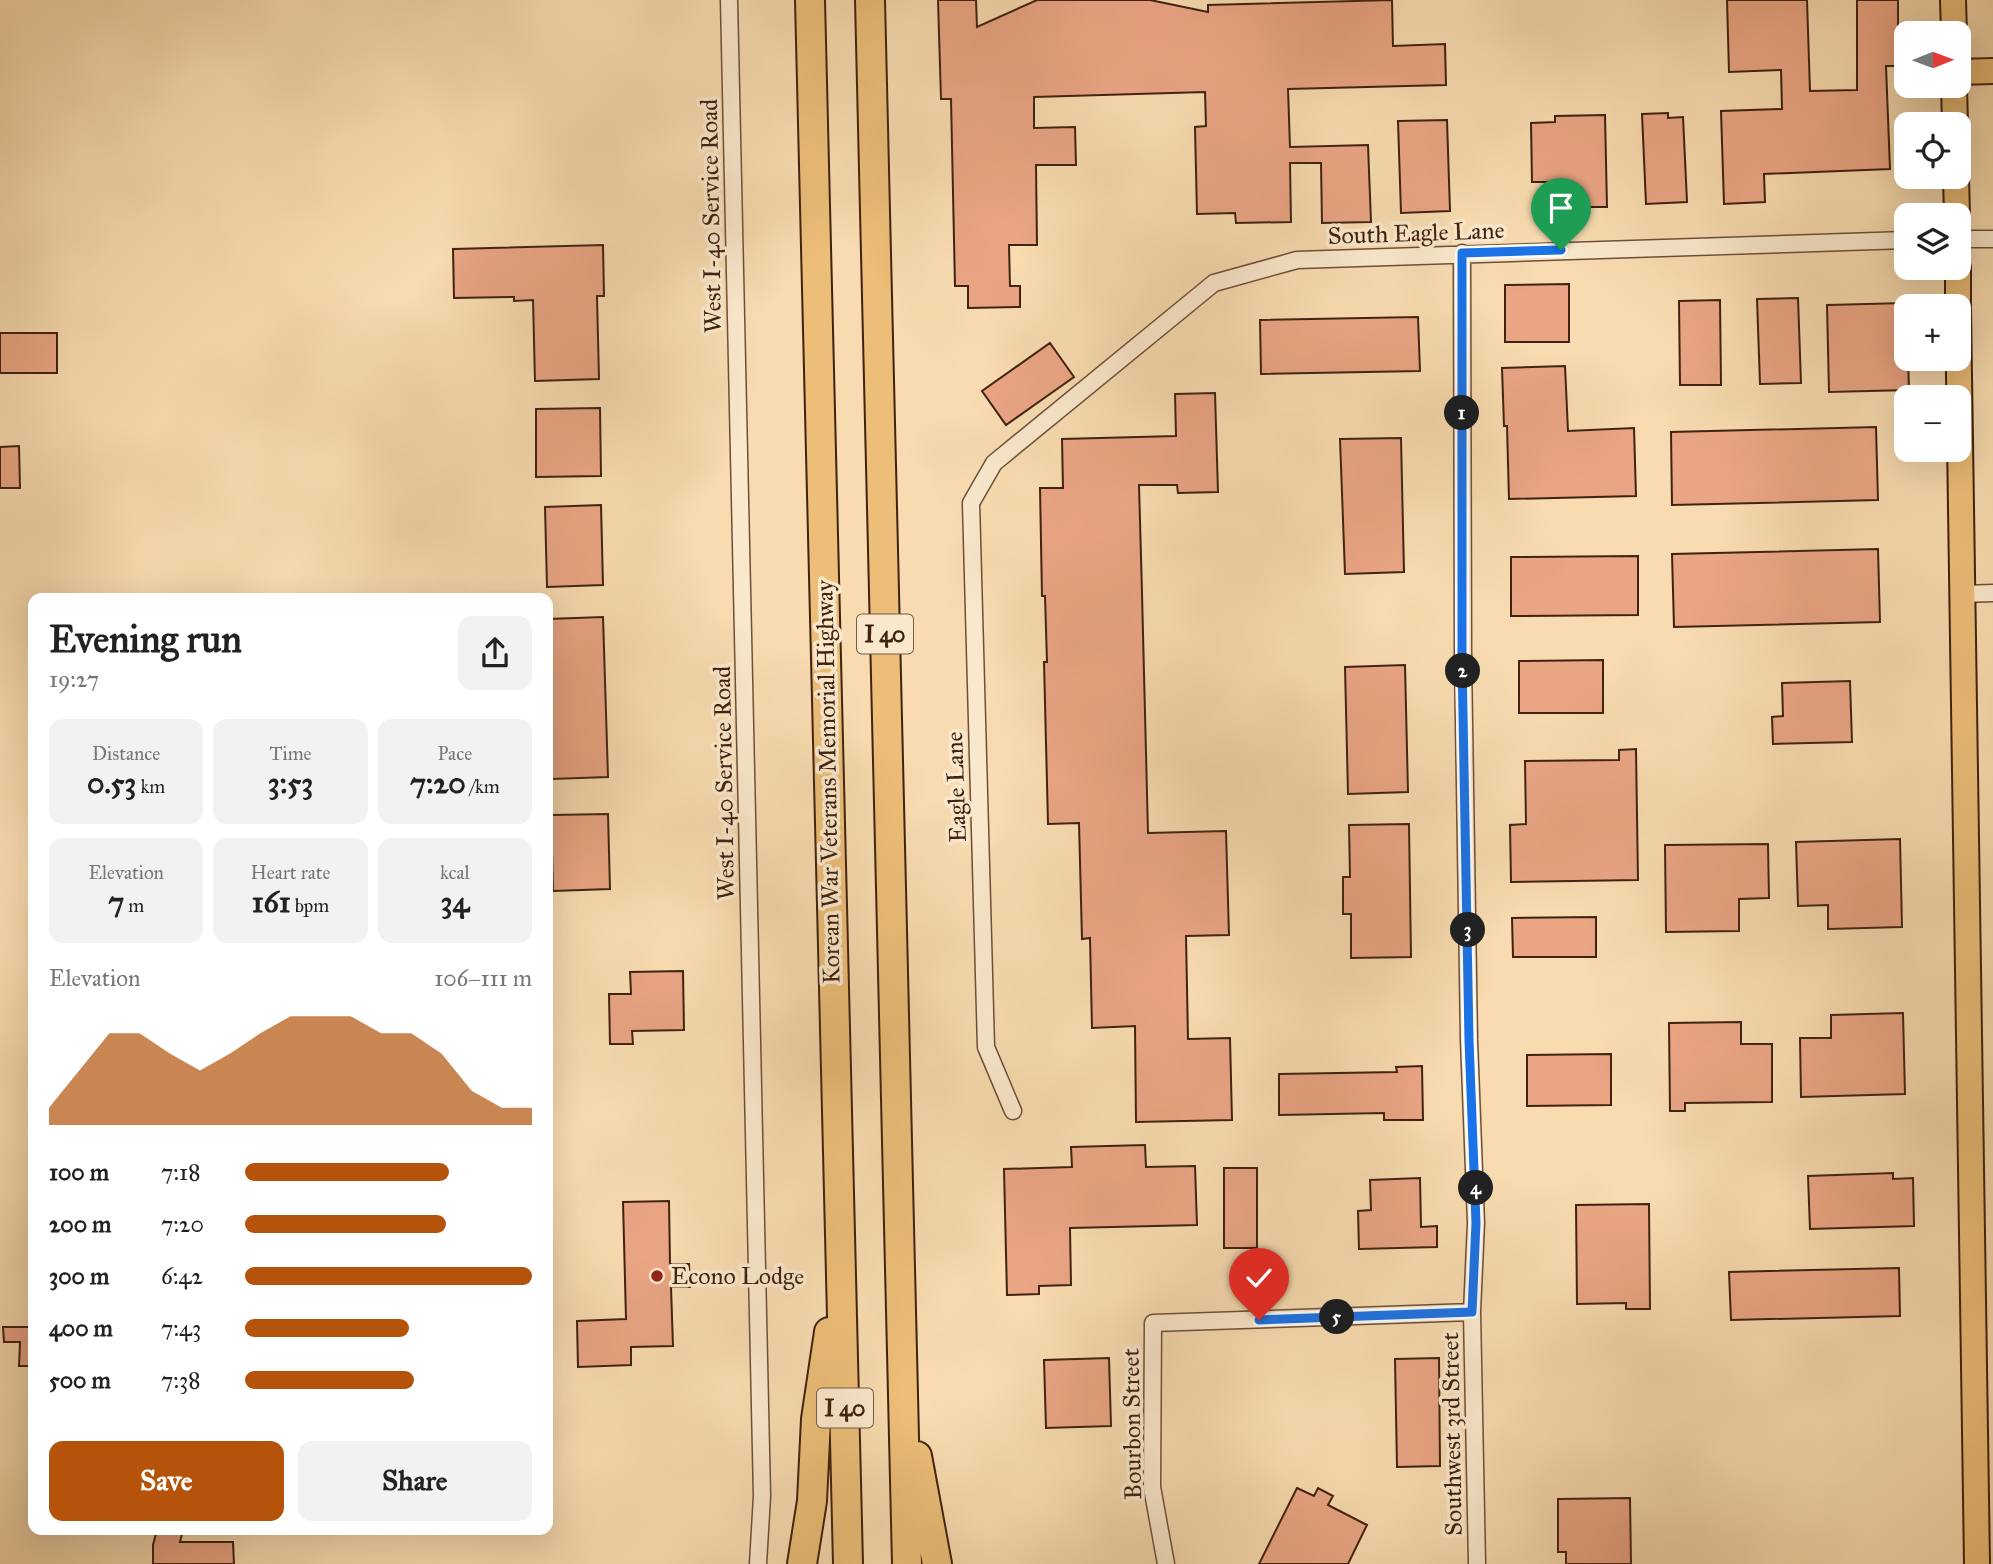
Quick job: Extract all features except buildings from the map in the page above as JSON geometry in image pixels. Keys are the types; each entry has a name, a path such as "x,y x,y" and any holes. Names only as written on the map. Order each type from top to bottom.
{"highway":[{"name":"Korean War Veterans Memorial Highway","path":"810,0 848,1564"},
{"name":"I 40","path":"870,0 906,1564"},
{"path":"802,1564 812,1501 817,1419 841,1253"},
{"path":"902,1378 937,1564"}],"main road":[{"path":"1953,0 1954,21"},
{"path":"1971,72 1993,71"},
{"path":"1959,371 1963,594 1982,1116 1977,1564"}],"street":[{"name":"West I-40 Service Road","path":"729,0 762,1482 758,1564"},
{"path":"1971,239 1993,239"},
{"name":"South Eagle Lane","path":"994,463 1214,283 1297,260 1894,240"},
{"name":"Southwest 3rd Street","path":"1462,253 1462,659 1469,1040 1476,1223 1472,1312 1477,1564"},
{"name":"Eagle Lane","path":"994,463 971,503 986,1047 1013,1111"},
{"path":"1963,594 1993,593"},
{"name":"Bourbon Street","path":"1166,1564 1152,1487 1153,1323 1472,1312"}],"place":[{"name":"Econo Lodge","path":"657,1276"}],"route":[{"path":"1259,1320 1472,1312 1476,1223 1475,1136 1469,1040 1468,860 1462,659 1462,253 1561,250"}]}
